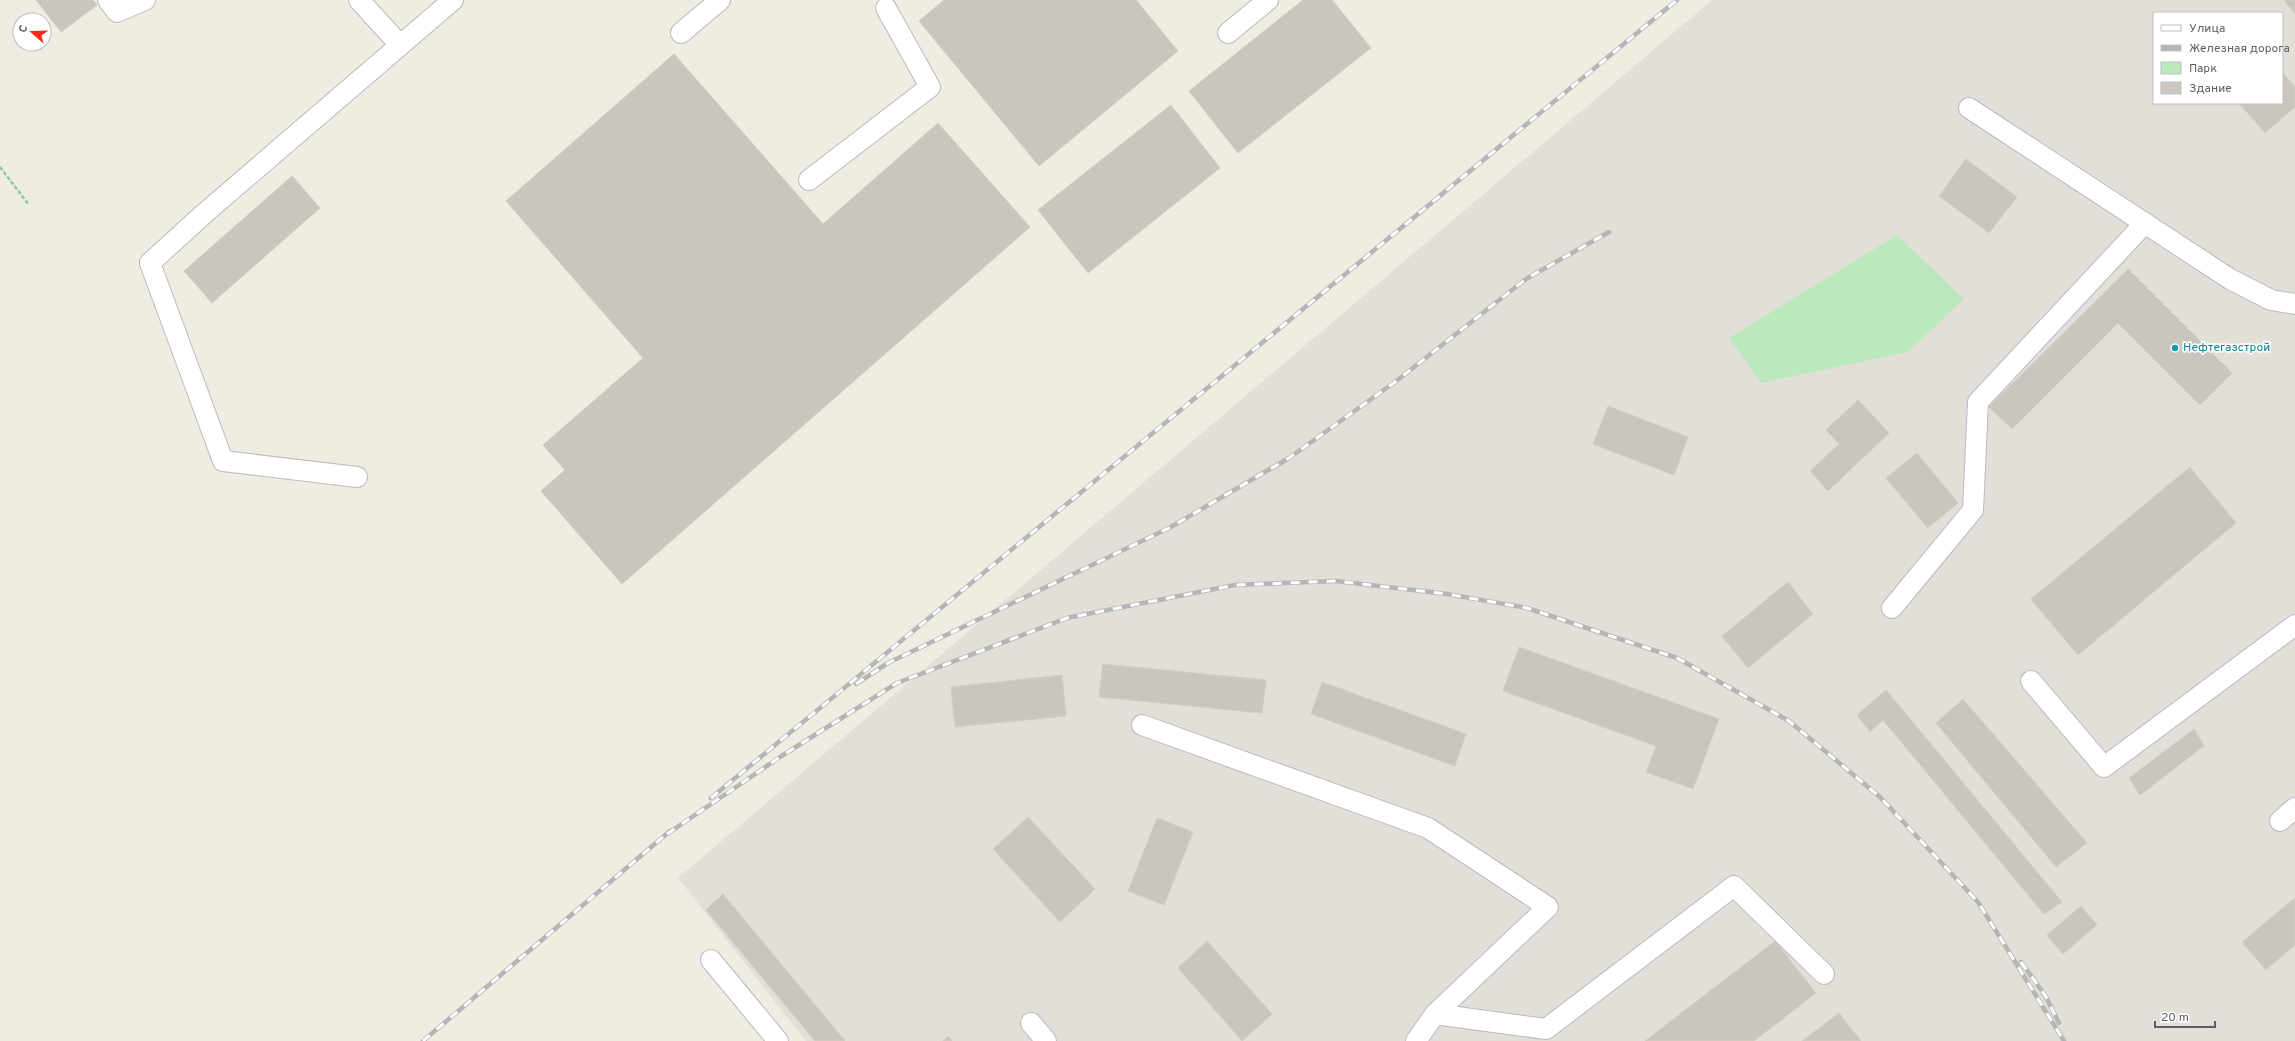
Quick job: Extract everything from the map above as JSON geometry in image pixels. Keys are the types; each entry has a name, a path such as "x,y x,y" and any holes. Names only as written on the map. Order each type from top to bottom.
{"street":[{"path":"108,0 117,12 145,0"},
{"path":"359,0 400,46"},
{"path":"357,478 223,461 150,263 206,212 453,0"},
{"path":"681,33 720,0"},
{"path":"1228,33 1268,0"},
{"path":"809,180 930,87 887,3"},
{"path":"1969,108 2230,280 2271,300 2295,304"},
{"path":"1892,608 1973,510 1978,402 2145,223"},
{"path":"2031,681 2104,767 2295,625"},
{"path":"1142,725 1428,828 1548,908 1434,1014 1416,1041"},
{"path":"1434,1014 1546,1029 1734,886 1824,974"},
{"path":"711,960 778,1041"},
{"path":"1031,1023 1046,1041"}],"path":[{"path":"0,167 30,205"}],"shaded area":[{"path":"1712,0 2295,0 2295,1041 806,1041 678,878"}],"green space":[{"path":"1897,235 1964,299 1908,352 1761,383 1729,338"}],"building":[{"path":"36,0 93,0 97,5 61,32 52,20 52,12 45,12"},
{"path":"944,0 1136,0 1178,51 1039,166 919,21"},
{"path":"1303,0 1332,0 1371,48 1238,153 1189,91"},
{"path":"2284,0 2295,0 2295,14"},
{"path":"674,54 823,224 938,123 1030,227 622,584 541,491 565,470 543,445 643,358 506,201"},
{"path":"2283,73 2295,87 2295,107 2265,133 2240,104 2283,104"},
{"path":"1171,105 1220,168 1088,273 1038,210"},
{"path":"1966,159 2017,197 1989,233 1939,196"},
{"path":"292,176 320,208 212,303 184,271"},
{"name":"Нефтегазстрой","path":"2128,269 2232,373 2200,405 2118,323 2012,429 1989,407"},
{"path":"1858,400 1889,433 1828,491 1810,471 1839,444 1826,430"},
{"path":"1608,406 1688,437 1674,475 1593,444"},
{"path":"1917,453 1958,503 1928,528 1886,478"},
{"path":"2190,467 2236,523 2078,655 2031,599"},
{"path":"1788,582 1813,614 1748,668 1722,636"},
{"path":"1519,647 1719,719 1693,789 1646,772 1656,746 1503,691"},
{"path":"1103,664 1266,680 1262,713 1099,697"},
{"path":"1062,675 1066,716 955,727 951,687"},
{"path":"1322,682 1466,734 1455,766 1311,714"},
{"path":"1886,690 2062,902 2044,914 1883,720 1870,732 1857,715"},
{"path":"1963,699 2087,843 2056,867 1936,723"},
{"path":"2194,729 2204,746 2140,795 2129,778"},
{"path":"1028,817 1095,889 1060,922 993,849"},
{"path":"1157,818 1193,832 1164,905 1128,891"},
{"path":"723,894 845,1041 815,1041 706,910"},
{"path":"2295,898 2295,945 2266,970 2242,942"},
{"path":"2081,906 2097,925 2063,954 2047,935"},
{"path":"1207,941 1272,1014 1242,1041 1178,968"},
{"path":"1775,941 1816,993 1754,1041 1645,1041"},
{"path":"1839,1013 1861,1041 1802,1041"},
{"path":"949,1036 952,1041 943,1041"}],"railway":[{"path":"711,798 1677,0"},
{"path":"856,684 888,663 1169,528 1289,458 1395,382 1526,279 1609,232"},
{"path":"667,834 780,757 897,683 1067,618 1235,585 1336,581 1447,594 1527,608 1677,658 1789,721 1880,797 1978,902 2064,1041"},
{"path":"423,1041 670,831"},
{"path":"2021,962 2045,995 2059,1023"}],"place":[{"name":"Нефтегазстрой","path":"2175,348"}]}
